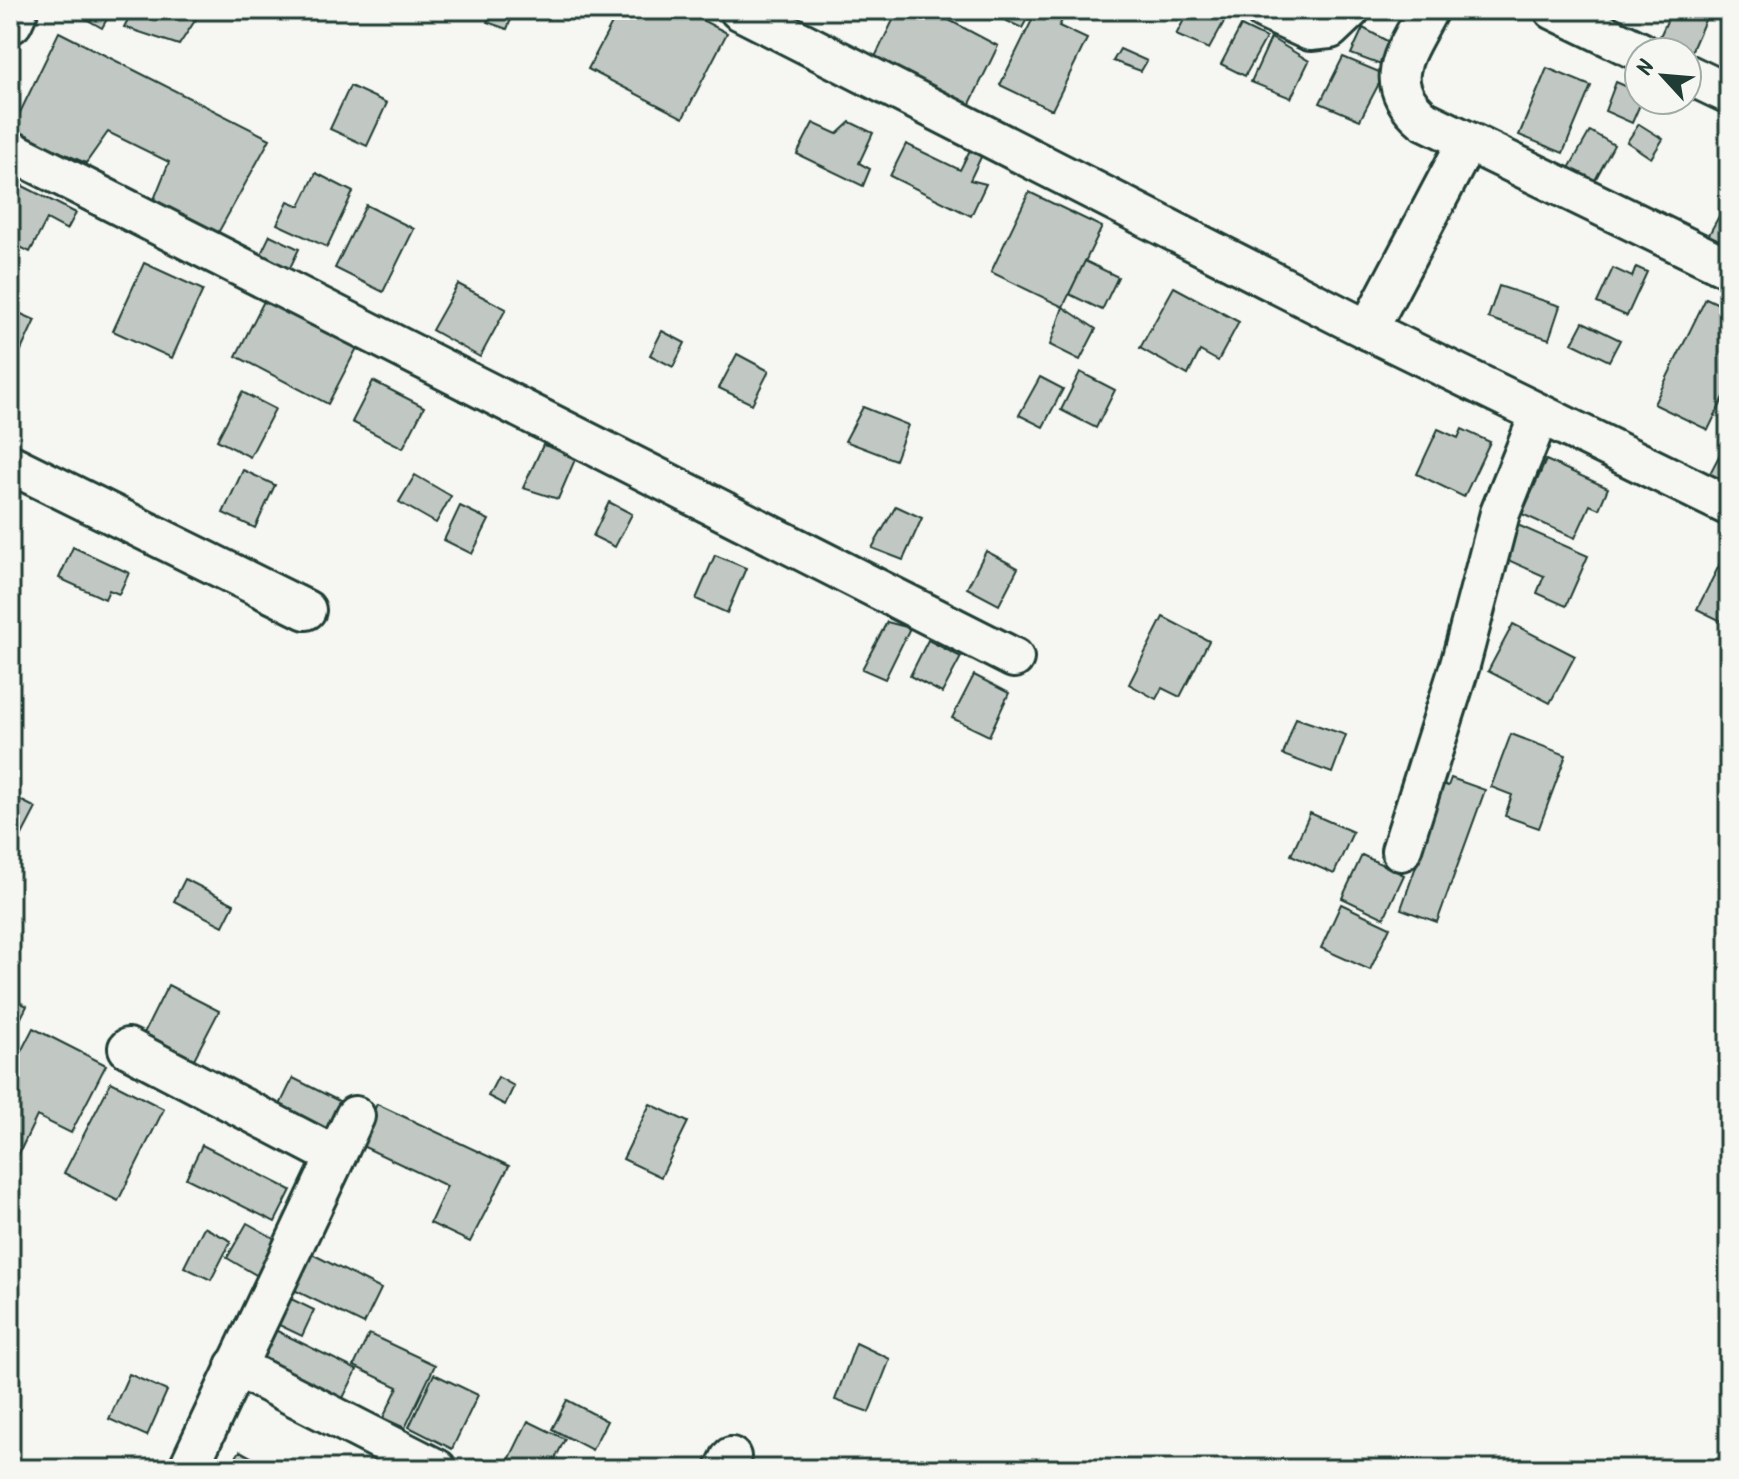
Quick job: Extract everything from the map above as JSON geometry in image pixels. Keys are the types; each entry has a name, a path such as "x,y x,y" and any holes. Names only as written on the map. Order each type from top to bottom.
{"main road":[{"path":"10,21 15,10"}],"street":[{"path":"739,10 1539,416 1729,506"},
{"path":"1264,10 1310,31 1330,29 1350,10"},
{"path":"1428,10 1401,63 1400,88 1407,106 1424,120 1467,142 1729,268"},
{"path":"1554,10 1623,43"},
{"path":"1703,82 1729,94"},
{"path":"1368,330 1467,142"},
{"path":"10,150 1014,658"},
{"path":"1401,851 1460,665 1500,513 1539,416"},
{"path":"10,464 306,610"},
{"path":"128,1048 335,1156"},
{"path":"188,1469 355,1116"},
{"path":"235,1366 437,1469"}],"building":[{"path":"70,10 112,10 102,28"},
{"path":"133,10 193,10 200,13 179,45 124,27"},
{"path":"492,10 515,10 507,29 487,22"},
{"path":"619,10 683,10 727,33 683,118 588,69"},
{"path":"898,10 930,10 998,46 967,110 873,61"},
{"path":"999,10 1032,10 1022,28 996,16"},
{"path":"1037,10 1056,10 1065,15 1059,26 1087,39 1052,110 1000,85"},
{"path":"1189,10 1204,10 1225,20 1209,49 1176,35"},
{"path":"1672,10 1729,10 1729,22 1708,13 1698,36 1660,36"},
{"path":"1241,26 1266,38 1245,76 1221,64"},
{"path":"1363,28 1391,43 1381,65 1351,54"},
{"path":"59,32 270,139 218,233 153,202 169,162 108,132 86,163 11,131"},
{"path":"1271,38 1309,61 1291,98 1251,82"},
{"path":"1120,49 1147,61 1141,71 1113,61"},
{"path":"1343,57 1384,74 1360,120 1320,103"},
{"path":"1547,68 1591,86 1563,153 1519,135"},
{"path":"1616,82 1623,85 1623,116 1635,116 1632,123 1605,111"},
{"path":"350,86 387,103 367,146 330,129"},
{"path":"850,122 873,133 859,163 870,169 863,186 797,154 813,123 837,134"},
{"path":"1639,124 1663,139 1651,158 1627,142"},
{"path":"1590,131 1614,145 1593,184 1568,170"},
{"path":"906,144 960,170 970,150 982,155 970,180 986,184 971,216 890,176"},
{"path":"316,173 353,192 327,247 277,224 288,201 300,206"},
{"path":"15,182 76,213 67,230 47,219 30,252 10,242 10,192"},
{"path":"1029,192 1102,227 1063,307 991,272"},
{"path":"1729,198 1729,250 1707,238"},
{"path":"366,205 414,229 383,292 335,268"},
{"path":"270,235 299,249 287,274 258,260"},
{"path":"1085,261 1118,277 1102,310 1069,294"},
{"path":"144,263 203,290 172,358 113,331"},
{"path":"1636,267 1647,272 1627,316 1597,303 1613,268 1632,277"},
{"path":"458,284 506,309 480,357 432,330"},
{"path":"1499,286 1560,306 1549,339 1488,318"},
{"path":"1174,287 1239,322 1218,361 1200,351 1188,375 1140,348"},
{"path":"1706,298 1729,309 1729,387 1708,430 1654,404"},
{"path":"265,299 358,346 328,404 236,356"},
{"path":"1063,307 1096,329 1080,360 1050,345"},
{"path":"10,309 35,320 10,374"},
{"path":"1583,322 1620,340 1609,361 1572,343"},
{"path":"662,331 685,343 673,367 650,355"},
{"path":"737,354 769,371 752,404 719,388"},
{"path":"1080,372 1115,390 1096,428 1061,410"},
{"path":"1040,377 1063,389 1043,427 1019,415"},
{"path":"373,381 424,407 403,448 352,422"},
{"path":"242,392 275,409 250,457 217,440"},
{"path":"863,407 908,425 895,460 845,441"},
{"path":"1438,429 1458,438 1462,429 1490,442 1464,497 1417,474"},
{"path":"1729,437 1729,488 1708,477"},
{"path":"543,445 577,455 558,499 523,488"},
{"path":"1546,460 1608,488 1599,509 1590,505 1575,538 1522,514"},
{"path":"243,470 275,485 255,528 223,513"},
{"path":"415,475 451,496 436,523 399,502"},
{"path":"609,502 632,514 615,547 593,536"},
{"path":"460,506 489,520 472,554 444,540"},
{"path":"896,506 922,518 903,560 872,548"},
{"path":"1513,523 1588,556 1566,606 1537,593 1544,576 1499,556"},
{"path":"73,547 129,573 119,594 109,590 105,599 59,578"},
{"path":"986,551 1018,568 999,605 967,588"},
{"path":"1726,552 1729,554 1729,625 1697,609"},
{"path":"715,555 746,568 727,613 696,599"},
{"path":"1163,617 1209,641 1180,697 1162,688 1156,699 1129,684"},
{"path":"887,622 910,628 885,679 862,669"},
{"path":"1513,624 1575,656 1550,703 1488,671"},
{"path":"928,640 961,657 942,693 910,676"},
{"path":"974,675 1009,693 989,736 952,718"},
{"path":"1296,718 1346,735 1332,773 1283,755"},
{"path":"1511,734 1566,755 1539,828 1505,816 1512,795 1491,787"},
{"path":"1451,778 1485,790 1437,922 1401,909 1428,832 1420,830 1437,782 1448,786"},
{"path":"10,795 36,808 10,858"},
{"path":"1310,813 1353,832 1334,874 1291,855"},
{"path":"1362,855 1404,875 1384,918 1342,898"},
{"path":"185,879 234,904 223,926 174,901"},
{"path":"1341,904 1390,927 1370,970 1321,948"},
{"path":"168,985 219,1011 193,1061 143,1035"},
{"path":"12,998 27,1006 10,1039 10,1003"},
{"path":"33,1028 106,1065 71,1133 37,1116 11,1170 10,1073"},
{"path":"498,1077 514,1086 505,1105 488,1096"},
{"path":"293,1078 347,1105 330,1138 277,1111"},
{"path":"111,1082 164,1109 118,1201 64,1173"},
{"path":"377,1104 509,1166 470,1242 430,1223 447,1186 358,1144"},
{"path":"650,1104 688,1122 661,1177 623,1159"},
{"path":"202,1145 291,1190 275,1222 186,1178"},
{"path":"247,1223 277,1240 258,1276 227,1258"},
{"path":"204,1227 231,1241 211,1280 184,1267"},
{"path":"310,1253 381,1289 364,1324 292,1289"},
{"path":"287,1297 314,1310 302,1336 275,1323"},
{"path":"273,1329 357,1370 341,1402 258,1361"},
{"path":"369,1334 435,1365 405,1428 383,1418 398,1387 354,1366"},
{"path":"856,1343 890,1359 869,1412 835,1400"},
{"path":"129,1374 167,1391 147,1436 109,1419"},
{"path":"434,1374 478,1395 452,1449 409,1427"},
{"path":"567,1400 607,1421 592,1450 552,1429"},
{"path":"528,1421 565,1439 550,1469 505,1468"},
{"path":"240,1451 273,1469 228,1469"}]}
